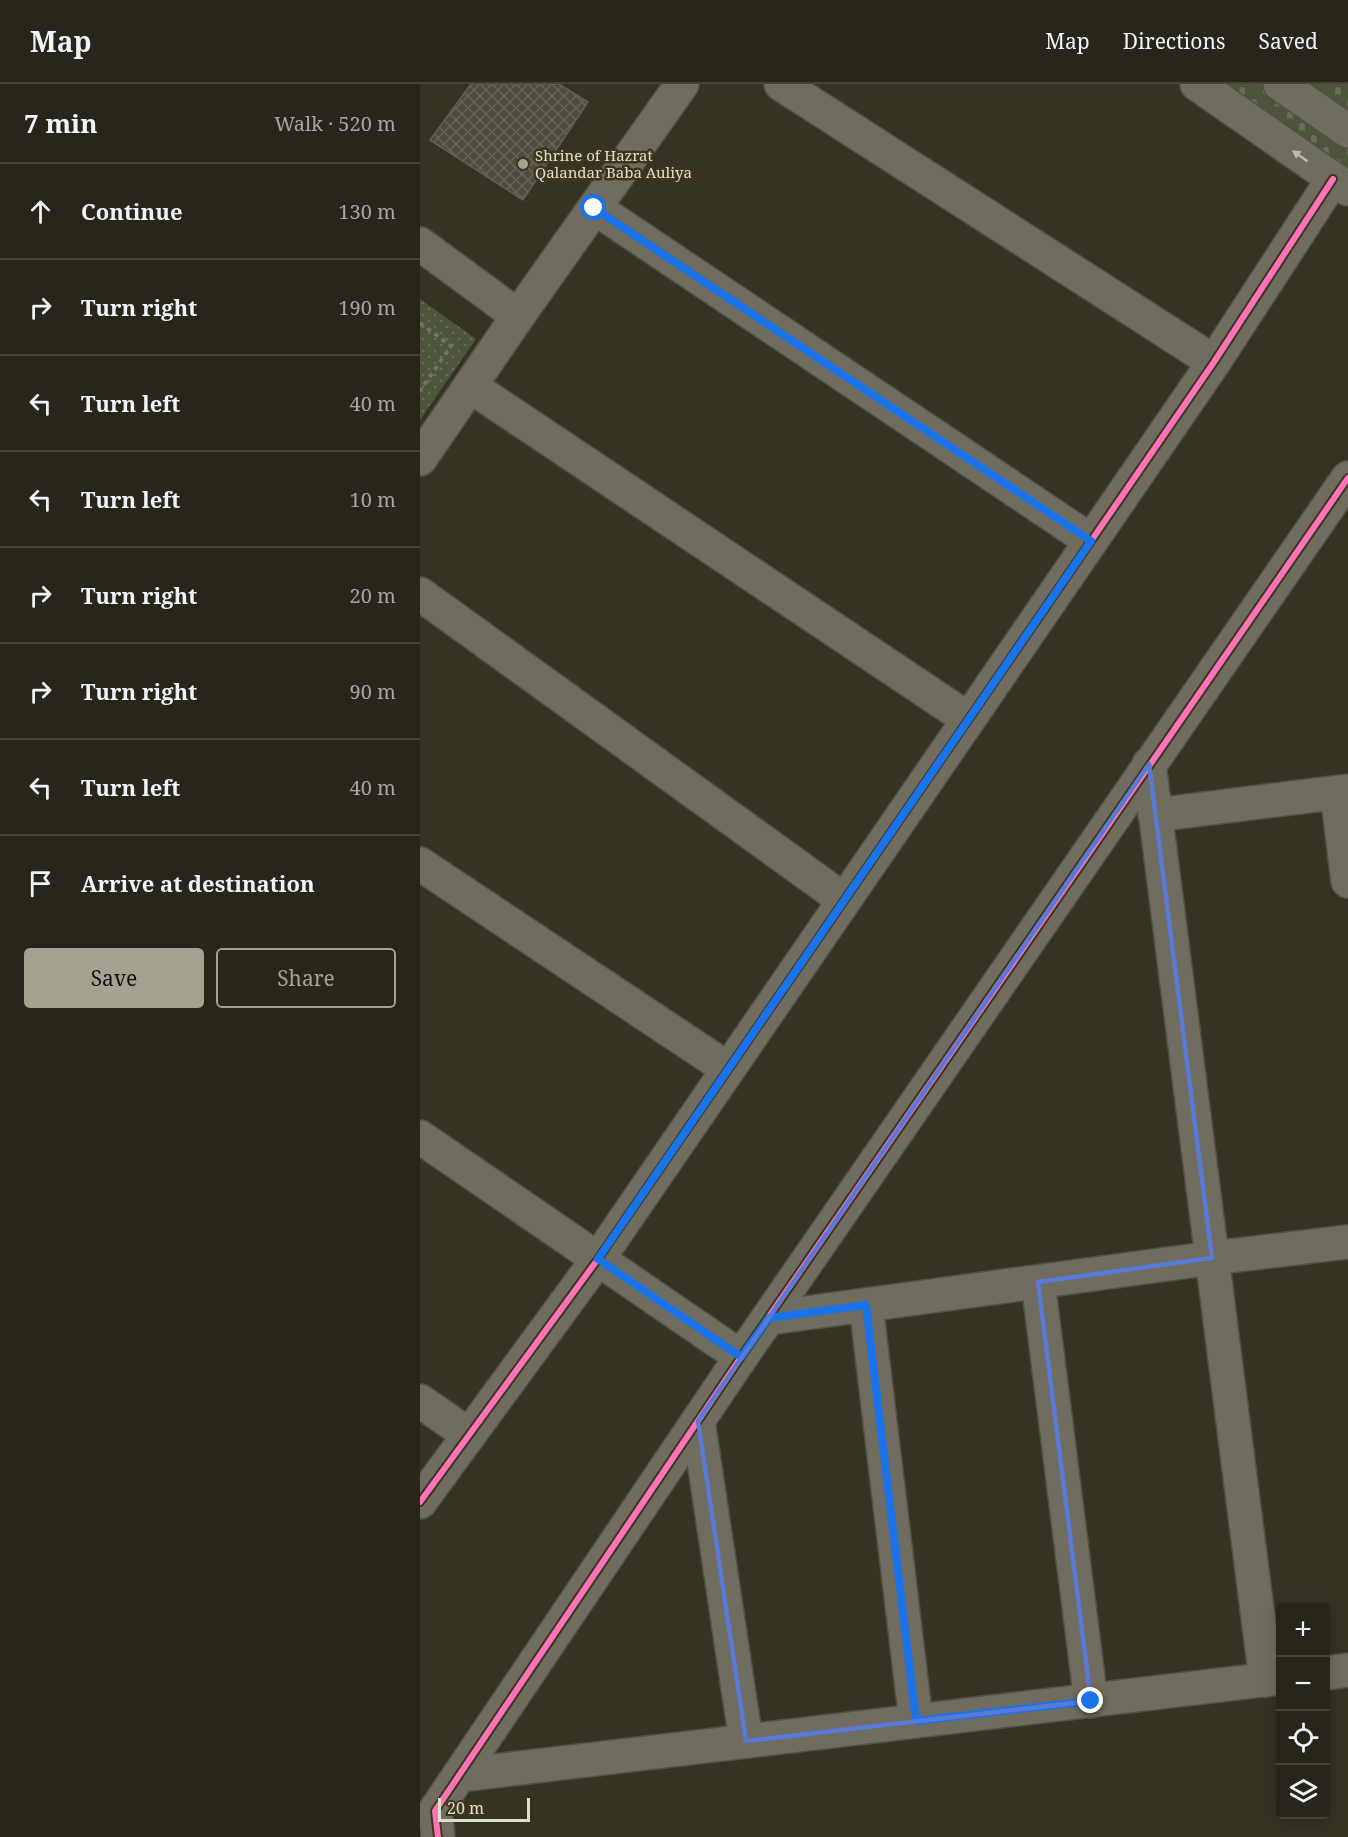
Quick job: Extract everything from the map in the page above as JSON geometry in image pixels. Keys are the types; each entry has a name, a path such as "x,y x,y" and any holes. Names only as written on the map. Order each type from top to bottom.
{"street":[{"path":"420,459 682,84"},
{"path":"781,84 1214,362"},
{"path":"420,1502 598,1259 1214,362 1341,184 1197,84"},
{"path":"1281,84 1348,131"},
{"path":"594,208 1091,541"},
{"path":"420,244 518,316"},
{"path":"470,386 968,719"},
{"path":"438,1837 435,1810 741,1357 1348,478"},
{"path":"420,594 844,900"},
{"path":"460,1774 1273,1679 1212,1258 1149,764"},
{"path":"1155,815 1342,792 1348,881"},
{"path":"420,864 728,1070"},
{"path":"420,1137 741,1357"},
{"path":"769,1318 1212,1258 1348,1242"},
{"path":"1038,1282 1091,1701"},
{"path":"866,1305 916,1721"},
{"path":"420,1401 469,1435"},
{"path":"698,1421 746,1741"},
{"path":"1330,1672 1348,1670"}],"path":[{"path":"420,323 451,346 420,391"}],"highlighted area":[{"path":"1149,764 1212,1258 1038,1282 1091,1701 746,1741 698,1421"}],"green space":[{"path":"1197,84 1348,84 1348,189"},
{"path":"420,299 476,339 420,420"}],"building":[{"path":"471,84 559,84 588,102 523,200 430,140"}],"cycle path":[{"path":"420,1502 598,1259 1214,362 1333,179"},
{"path":"438,1837 435,1811 741,1357 1348,478"}],"place":[{"name":"Shrine of Hazrat Qalandar Baba Auliya","path":"523,164"}],"route":[{"path":"594,208 1091,541 598,1259 741,1357 769,1318 866,1305 916,1721 1091,1701"}]}
